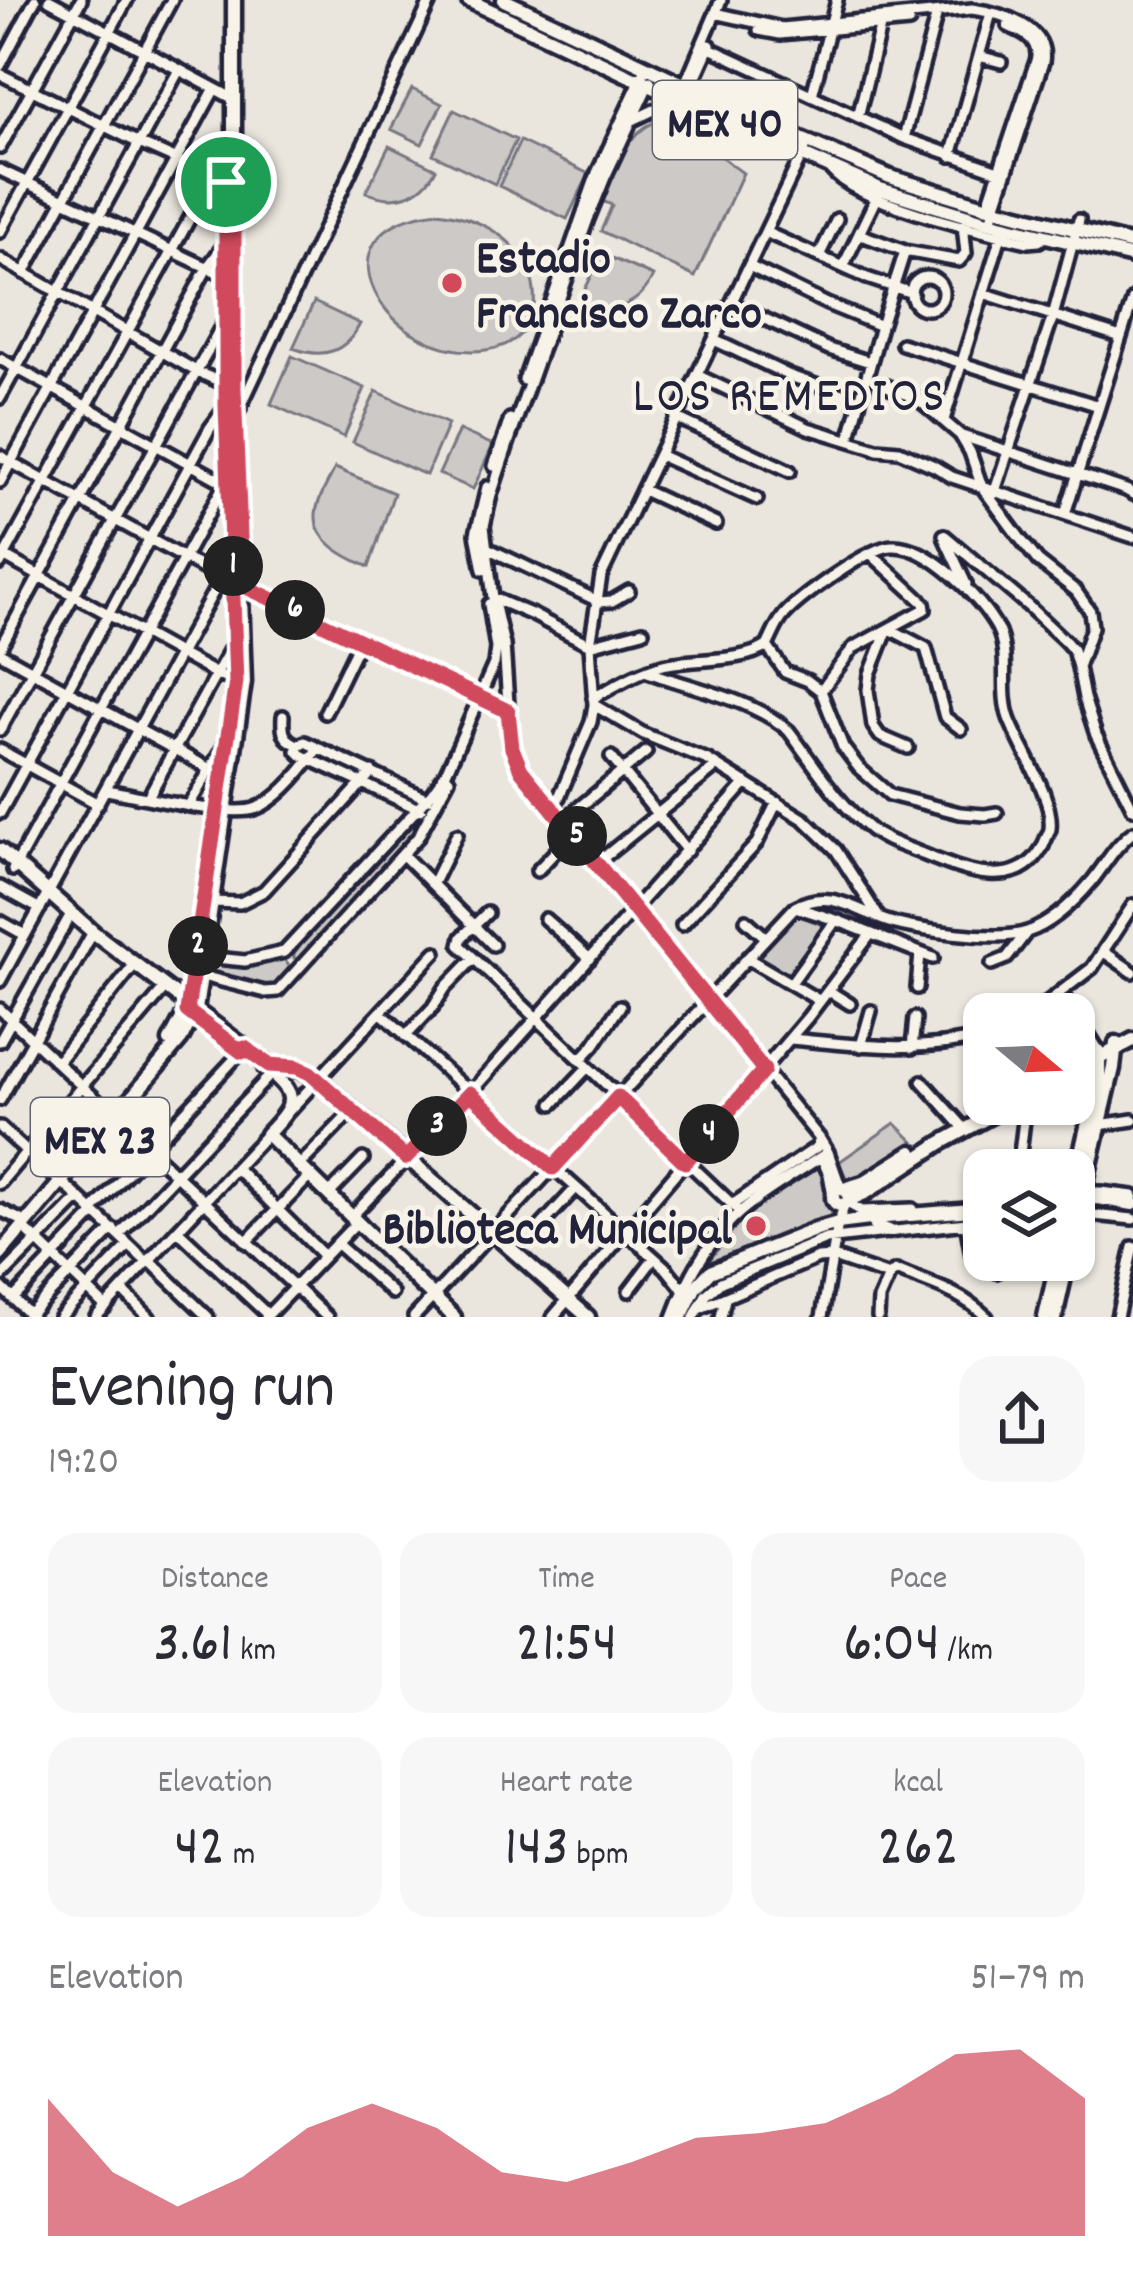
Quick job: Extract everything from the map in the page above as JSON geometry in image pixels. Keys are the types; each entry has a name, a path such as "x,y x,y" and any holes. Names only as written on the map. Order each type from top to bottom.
{"main road":[{"name":"MEX 23","path":"230,0 224,95 230,278"},
{"name":"MEX 40","path":"468,0 648,75"},
{"name":"MEX 40","path":"503,0 796,144 1016,228 1042,235 1076,230 1133,257"},
{"name":"MEX 40","path":"796,144 878,193 1031,218 1133,244"},
{"name":"MEX 23","path":"200,956 212,902 228,739 240,682 232,582 236,552 231,424 236,388 224,181"},
{"path":"878,193 890,183 920,188"},
{"path":"1016,228 1031,218 1042,235"},
{"name":"MEX 23","path":"231,424 226,405 236,388"},
{"name":"MEX 23","path":"226,778 241,718 232,582"},
{"name":"MEX 23","path":"0,1254 181,1039 198,974 222,810"},
{"path":"0,854 44,900 243,1050"},
{"name":"MEX 23","path":"114,1115 191,1010"},
{"path":"191,1010 277,1074 301,1080 315,1076 588,1317"},
{"path":"181,1039 207,1026"},
{"path":"1095,1061 1133,1037"},
{"path":"1086,1149 1099,1075 1108,1056"},
{"path":"1092,1149 1108,1056"},
{"path":"277,1074 290,1100 288,1112 267,1134 454,1317"},
{"path":"835,1228 841,1199 867,1192 966,1125"},
{"path":"963,1127 967,1125"},
{"path":"1095,1202 1133,1207"},
{"path":"687,1315 702,1289 719,1275 835,1228 892,1214 963,1213"},
{"path":"835,1228 883,1228 963,1216"},
{"name":"MEX 23","path":"0,1244 22,1224"},
{"path":"1045,1317 1053,1281"},
{"path":"1055,1317 1063,1281"}],"street":[{"path":"35,0 0,70 224,181 170,252 1,558 216,674 240,682"},
{"path":"0,482 5,459 51,388 175,159 224,95 49,0"},
{"path":"0,148 81,0"},
{"path":"0,232 127,0"},
{"path":"24,273 172,0"},
{"path":"0,260 196,371 236,388 431,0"},
{"path":"626,123 686,93 724,0"},
{"path":"809,94 834,0"},
{"path":"717,16 777,27 827,27 972,9 1024,33 1040,47 1030,93 989,214"},
{"path":"951,156 990,15"},
{"path":"904,138 936,16"},
{"path":"858,117 881,21"},
{"path":"705,47 904,138 1003,172"},
{"path":"979,56 1001,62"},
{"path":"0,398 179,70"},
{"path":"198,974 278,991 403,855 432,815 432,800 496,675 500,647 477,524 601,175 648,75"},
{"path":"554,809 587,736 593,701 590,645 601,577 749,266 796,144"},
{"path":"0,170 230,278"},
{"path":"843,267 878,193 1001,236 1033,242 1042,235"},
{"path":"819,256 837,219"},
{"path":"859,234 905,251 959,261 966,254 963,225"},
{"path":"993,495 1053,316 1076,230"},
{"path":"764,232 912,293"},
{"path":"944,420 1001,236"},
{"path":"226,242 207,268 0,650 226,778"},
{"path":"849,440 905,251"},
{"path":"749,266 880,326"},
{"path":"983,293 1121,337"},
{"path":"556,299 484,526 515,760 820,1139 841,1199 860,1211 892,1214"},
{"path":"1065,514 1133,299"},
{"path":"731,303 829,349 870,362"},
{"path":"0,730 230,311"},
{"path":"714,340 790,376 859,400"},
{"path":"902,344 1099,406"},
{"path":"0,359 231,483 15,867"},
{"path":"697,375 808,428 899,451 993,495 1038,561 1070,586 1090,611 1092,627 1078,667"},
{"path":"887,386 914,396 960,435 982,487"},
{"path":"0,813 226,405"},
{"path":"677,418 790,471"},
{"path":"960,435 1133,494"},
{"path":"659,455 757,499"},
{"path":"5,459 185,559 508,711"},
{"path":"643,490 716,524"},
{"path":"993,495 1133,537"},
{"path":"646,671 776,720 844,803 878,835 977,873 1018,872 1037,856 1050,829 1049,819 1007,713 1000,635 968,589 944,536 1073,650 1096,735 1133,808"},
{"path":"593,701 646,671 760,651 796,604 870,553 893,545 925,557 968,589"},
{"path":"485,547 603,603 628,591"},
{"path":"820,691 853,648 923,612 926,606 870,553"},
{"path":"0,981 181,654 232,582"},
{"path":"493,598 590,645 643,631"},
{"path":"888,630 926,648 945,717 961,729"},
{"path":"888,630 870,674 874,726 880,736 908,748"},
{"path":"148,797 235,641"},
{"path":"325,713 360,641"},
{"path":"767,646 785,672 820,691 843,747 890,795 960,813 997,813"},
{"path":"593,701 625,725 696,754 817,829 878,916"},
{"path":"283,716 284,736 298,745"},
{"path":"189,805 228,739"},
{"path":"298,745 304,742 432,800"},
{"path":"298,745 298,752 310,759 432,815"},
{"path":"106,790 247,812 263,806 318,748"},
{"path":"0,750 98,804"},
{"path":"564,820 646,752"},
{"path":"611,757 687,850"},
{"path":"598,862 712,770"},
{"path":"212,902 240,903 264,891 372,772"},
{"path":"177,1230 267,1316 746,783"},
{"path":"200,956 245,961 284,952 418,808 432,800"},
{"path":"682,926 757,843 777,802"},
{"path":"537,871 574,832"},
{"path":"992,964 1007,958 1026,933 1068,906 1133,832"},
{"path":"433,883 457,834"},
{"path":"403,855 493,945"},
{"path":"0,886 44,900"},
{"path":"415,1317 795,907 835,899 887,921 945,933 1026,933"},
{"path":"1061,993 1104,952 1133,904"},
{"path":"795,907 933,958"},
{"path":"487,913 460,943 736,1209"},
{"path":"0,1041 69,916"},
{"path":"545,919 590,959"},
{"path":"746,920 765,937"},
{"path":"790,983 836,920"},
{"path":"0,921 26,934"},
{"path":"554,1317 830,991 870,934"},
{"path":"0,1100 92,935"},
{"path":"288,1112 315,1076 382,1013 436,952"},
{"path":"1104,952 1133,971"},
{"path":"917,988 920,954"},
{"path":"406,1036 474,958"},
{"path":"747,958 820,1001"},
{"path":"57,1062 134,967"},
{"path":"0,1183 164,990"},
{"path":"830,991 850,1004"},
{"path":"553,1104 620,1006"},
{"path":"0,1009 327,1317"},
{"path":"861,1046 871,1011"},
{"path":"382,1013 654,1258 683,1289 687,1315 818,1258 833,1257 889,1276"},
{"path":"912,1048 915,1018"},
{"path":"1095,1038 1108,1056"},
{"path":"790,1039 912,1048 963,1041"},
{"path":"4,1291 54,1257 243,1050"},
{"path":"4,1291 31,1316 70,1272 176,1176 277,1074"},
{"path":"922,1081 963,1127"},
{"path":"246,1242 278,1210 353,1110"},
{"path":"1099,1125 1133,1120"},
{"path":"0,1127 208,1317"},
{"path":"96,1317 267,1134"},
{"path":"683,1289 736,1209 817,1147 820,1139"},
{"path":"736,1209 824,1154"},
{"path":"328,1195 363,1159"},
{"path":"236,1168 323,1255"},
{"path":"540,1227 576,1188"},
{"path":"4,1291 37,1240 79,1198"},
{"path":"0,1210 22,1224 106,1307"},
{"path":"883,1228 963,1223"},
{"path":"822,1317 835,1228"},
{"path":"336,1243 392,1293"},
{"path":"60,1317 128,1245"},
{"path":"1117,1317 1133,1247"},
{"path":"629,1291 654,1258"},
{"path":"878,1317 879,1299 889,1276 898,1271 951,1290 987,1317"},
{"path":"122,1290 149,1317"},
{"path":"722,1317 724,1298"}],"shaded area":[{"path":"412,89 442,104 422,144 391,129"},
{"path":"454,110 516,140 495,184 433,154"},
{"path":"655,122 690,134 743,173 695,277 601,231 612,205 602,201 621,156 635,136"},
{"path":"520,141 589,174 567,219 499,186"},
{"path":"389,146 436,169 415,192 387,198 366,192"},
{"name":"Estadio Francisco Zarco","path":"438,212 497,233 528,269 534,304 530,320 506,344 486,350 450,348 418,336 392,316 375,292 368,266 375,242 398,223"},
{"path":"602,254 653,276 632,302 601,309 579,302"},
{"path":"314,302 360,324 347,342 332,351 293,348"},
{"path":"292,356 365,388 344,437 271,404"},
{"path":"376,391 448,424 426,475 353,442"},
{"path":"459,430 493,445 473,489 439,474"},
{"path":"335,468 394,493 369,567 334,548 320,533 316,514"},
{"path":"415,815 426,818 423,826 300,960 294,958 294,949"},
{"path":"796,914 825,926 789,977 752,958"},
{"path":"276,957 291,969 272,989 207,970 214,961"},
{"path":"895,1123 914,1142 886,1172 853,1193 839,1162"},
{"path":"820,1162 830,1222 700,1272 748,1211"}],"place":[{"name":"Estadio Francisco Zarco","path":"452,283"},
{"name":"Biblioteca Municipal","path":"756,1226"}],"district":[{"name":"LOS REMEDIOS","path":"790,392"}],"route":[{"path":"226,182 234,185 234,388 242,585 508,711 512,748 521,770 764,1070 685,1162 618,1097 553,1168 470,1093 406,1158 310,1073 269,1065 245,1048 242,1052 187,1011 236,682 226,405 226,182"}]}
